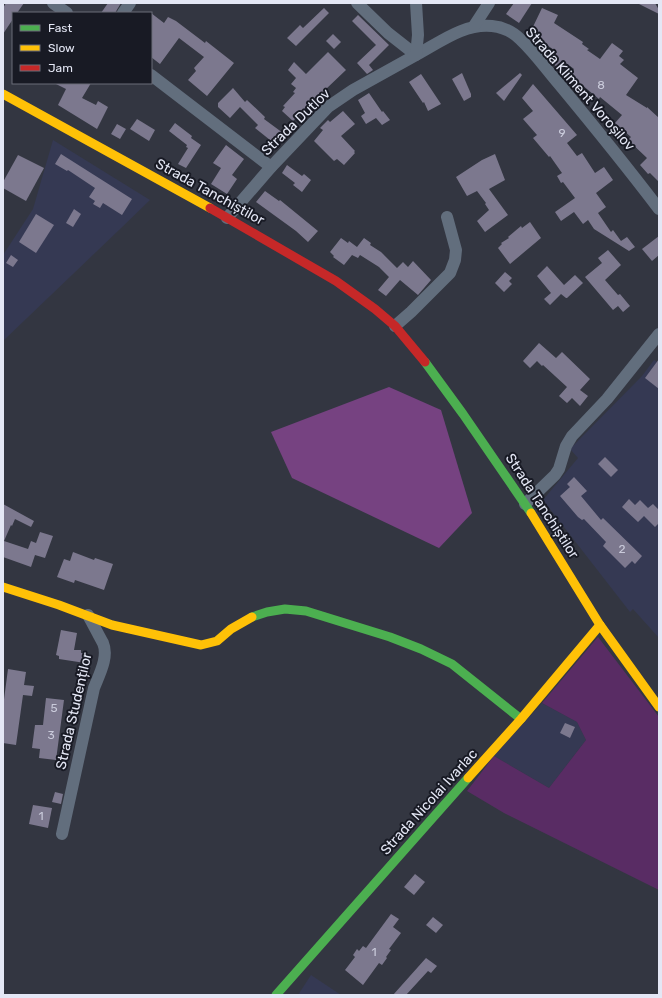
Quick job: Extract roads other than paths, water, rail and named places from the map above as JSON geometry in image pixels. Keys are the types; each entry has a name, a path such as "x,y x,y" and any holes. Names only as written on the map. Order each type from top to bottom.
{"street":[{"path":"53,3 66,12"},
{"path":"124,12 130,3"},
{"path":"357,3 388,33 416,55"},
{"path":"416,3 418,35 416,55"},
{"path":"474,26 489,3"},
{"name":"Strada Kliment Voroșilov","path":"416,55 464,29 474,26 492,26 508,30 521,40 609,144 659,209"},
{"name":"Strada Dutlov","path":"227,218 271,167 328,107 353,90 416,55"},
{"path":"152,76 271,167"},
{"name":"Strada Tanchiștilor","path":"3,94 227,218 336,281 375,309 395,326 463,414 525,504 600,625 659,707"},
{"path":"395,326 412,312 450,273 455,260 456,250 447,217"},
{"path":"525,504 555,475 559,469 566,446 572,436 607,399 659,334"},
{"path":"3,587 88,615 112,625 201,645 217,641 231,629 248,618 285,608 306,611 390,637 452,664 521,719"},
{"name":"Strada Studenților","path":"62,834 94,688 105,652 103,644 88,615"},
{"name":"Strada Nicolai Ivarlac","path":"276,995 521,719 600,625"}]}
